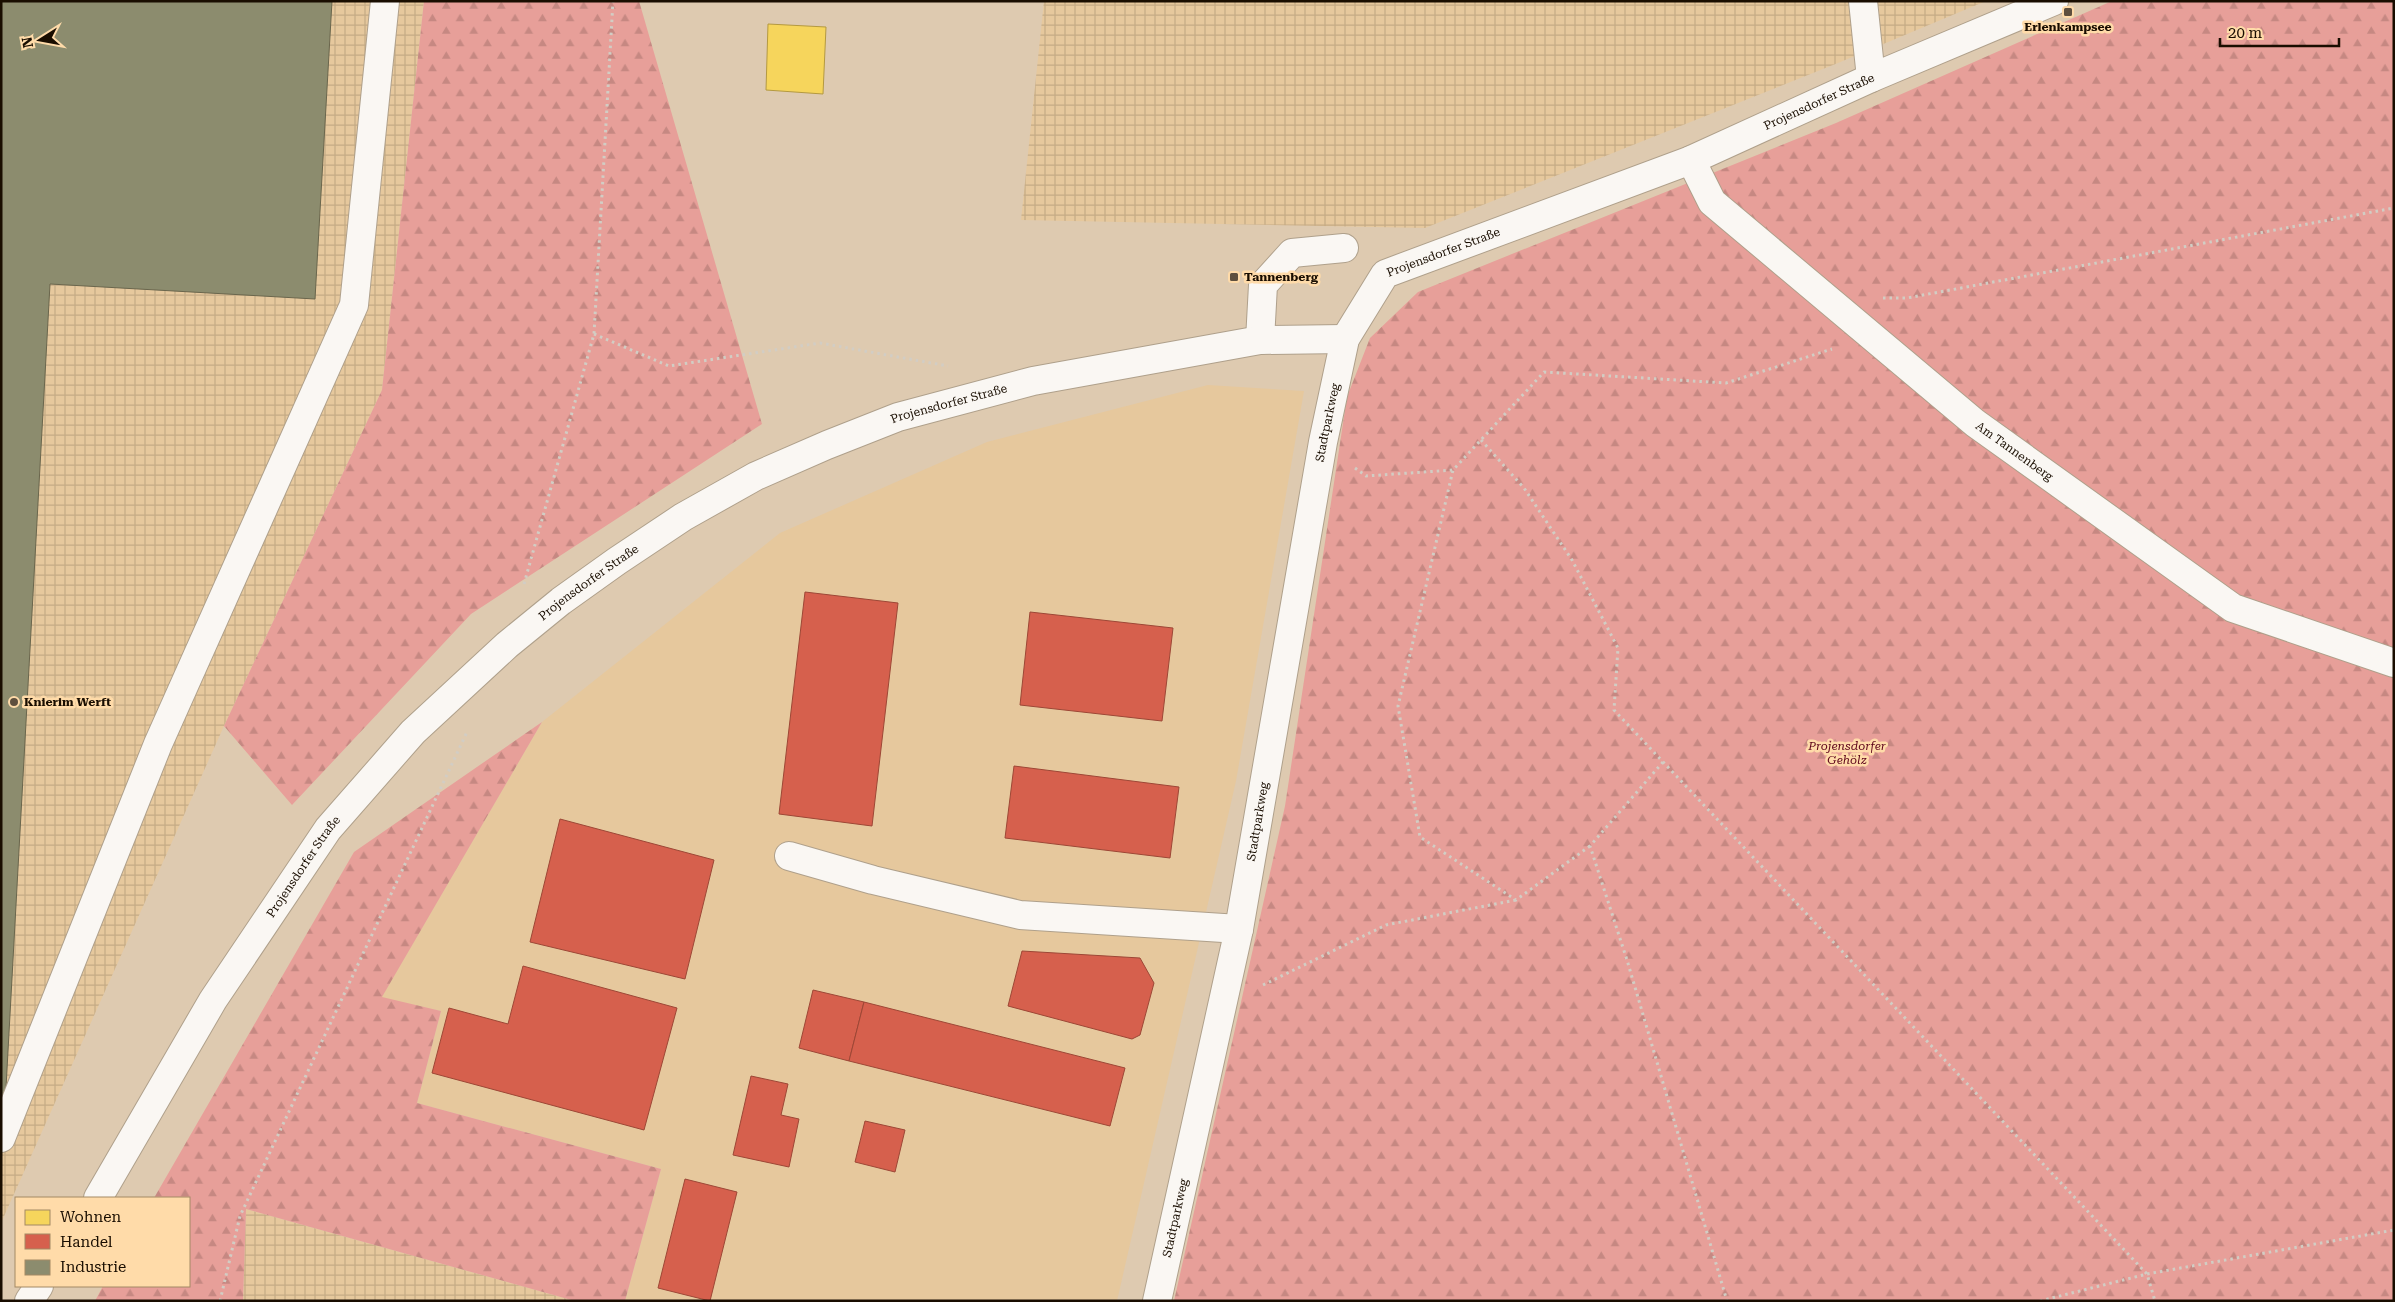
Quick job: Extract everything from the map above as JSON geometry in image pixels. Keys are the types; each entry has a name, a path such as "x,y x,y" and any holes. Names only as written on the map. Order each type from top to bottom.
{"street":[{"path":"1,1138 158,744 354,305 385,1"},
{"path":"1863,1 1870,78"},
{"name":"Projensdorfer Straße","path":"99,1197 213,1000 328,829 413,732 507,645 561,602 683,517 756,476 898,417 1033,381 1260,340 1345,339 1385,274 1691,160 1870,78 2054,1"},
{"name":"Am Tannenberg","path":"1691,160 1712,202 1830,299 1974,422 2233,608 2394,663"},
{"path":"1260,340 1263,285 1292,253 1344,248"},
{"name":"Stadtparkweg","path":"1157,1301 1239,929 1324,442 1345,339"},
{"path":"789,856 873,880 1020,915 1239,929"},
{"path":"29,1301 38,1287"}],"path":[{"path":"523,588 594,334 613,1"},
{"path":"1830,299 1907,298 2394,208"},
{"path":"594,334 669,366 820,343 956,367"},
{"path":"1516,900 1420,837 1398,706 1453,470 1544,372 1726,383 1873,336"},
{"path":"1480,440 1524,488 1572,560 1618,648 1614,710 2147,1274 2155,1301"},
{"path":"1324,442 1366,476 1453,470"},
{"path":"220,1301 240,1216 470,725"},
{"path":"1222,1004 1386,925 1516,900 1590,846 1663,762"},
{"path":"1590,846 1627,960 1727,1301"},
{"path":"2040,1301 2147,1274 2394,1230"}],"shaded area":[{"path":"1,1 424,1 382,390 224,726 1,1223"},
{"path":"1044,1 1986,1 1838,63 1425,228 1021,220"},
{"path":"1208,385 1304,391 1236,781 1117,1301 625,1301 661,1169 417,1103 441,1011 381,998 542,722 780,533 987,442"},
{"path":"246,1209 575,1301 243,1301"}],"green space":[{"path":"424,1 639,1 762,424 471,614 292,805 224,726 382,390"},
{"name":"Projensdorfer Gehölz","path":"2112,1 2394,1 2394,1301 1174,1301 1285,806 1347,397 1370,338 1418,292 1836,123"},
{"path":"542,722 382,997 441,1011 417,1103 661,1169 625,1301 575,1301 246,1209 243,1301 95,1301 102,1287 190,1287 190,1197 155,1197 354,852"}],"building: Wohnen":[{"path":"768,24 826,27 823,94 766,90"}],"building: Handel":[{"path":"805,592 898,603 872,826 779,814"},
{"path":"1030,612 1173,628 1162,721 1020,705"},
{"path":"1014,766 1179,787 1170,858 1005,838"},
{"path":"560,819 714,860 685,979 530,942"},
{"path":"1022,951 1140,958 1154,983 1140,1035 1132,1039 1008,1006"},
{"path":"523,966 677,1008 644,1130 432,1073 449,1008 508,1024"},
{"path":"813,990 864,1002 849,1061 799,1048"},
{"path":"864,1002 1125,1068 1110,1126 849,1061"},
{"path":"751,1076 788,1084 781,1115 799,1119 789,1167 733,1155"},
{"path":"865,1121 905,1130 895,1172 855,1162"},
{"path":"685,1179 737,1192 710,1301 658,1288"}],"building: Industrie":[{"name":"Knierim Werft","path":"1,1 332,1 315,299 50,284 5,1106 1,1106"}],"place":[{"name":"Erlenkampsee","path":"2068,12"},
{"name":"Tannenberg","path":"1234,277"},
{"name":"Knierim Werft","path":"14,702"}]}
